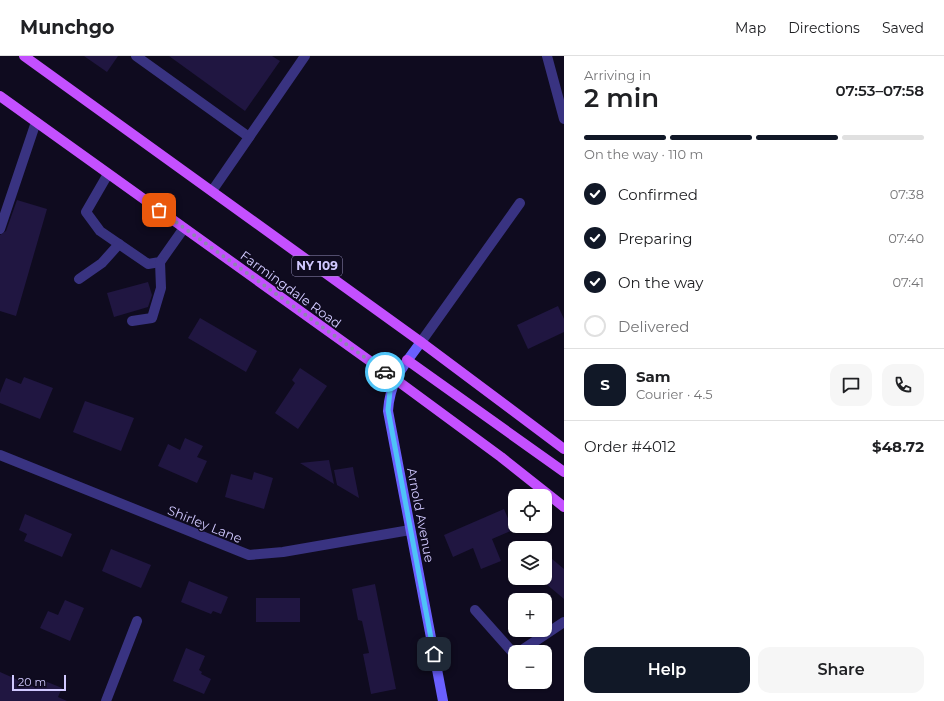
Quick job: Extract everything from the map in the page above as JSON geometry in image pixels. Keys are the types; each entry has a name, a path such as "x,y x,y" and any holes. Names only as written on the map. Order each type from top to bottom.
{"main road":[{"name":"NY 109","path":"29,57 421,342 564,449"},
{"name":"Farmingdale Road","path":"0,96 395,379 496,453 564,507"},
{"path":"407,360 564,472"}],"street":[{"path":"136,56 249,137"},
{"path":"212,190 305,56"},
{"path":"547,56 564,119"},
{"path":"553,78 564,83"},
{"path":"0,229 36,122"},
{"path":"108,174 86,212 100,231 148,264 160,262"},
{"path":"421,342 520,203"},
{"path":"132,321 152,318 161,288 160,262 184,228"},
{"path":"79,279 102,263 119,244"},
{"name":"Arnold Avenue","path":"421,342 395,379 390,391 388,410 443,701"},
{"name":"Shirley Lane","path":"0,455 249,555 284,552 410,530"},
{"path":"475,610 508,646"},
{"path":"106,701 137,621"},
{"path":"530,645 564,622"}],"building":[{"path":"84,56 118,56 107,72"},
{"path":"169,56 272,56 280,61 245,111"},
{"path":"17,200 47,209 16,316 0,311 0,235 6,231"},
{"path":"148,282 152,295 148,307 114,317 107,293"},
{"path":"558,306 564,319 564,332 528,349 517,325"},
{"path":"200,318 257,351 246,372 188,338"},
{"path":"300,368 327,386 298,429 275,413 295,383 292,380"},
{"path":"24,377 53,388 40,419 0,403 0,393 6,378 21,384"},
{"path":"85,401 134,418 121,451 73,432"},
{"path":"185,438 203,446 197,457 207,461 197,483 158,466 168,444 180,450"},
{"path":"329,460 334,484 300,463"},
{"path":"353,467 359,498 337,485 334,470"},
{"path":"254,472 273,478 264,509 225,497 231,474 252,480"},
{"path":"504,509 508,518 508,532 492,539 501,561 481,569 473,548 453,557 444,535"},
{"path":"25,514 72,534 62,557 24,541 27,534 19,530"},
{"path":"111,549 151,565 141,588 102,571"},
{"path":"552,559 564,569 564,599 547,585 552,585"},
{"path":"189,581 228,597 221,614 213,611 211,614 181,602"},
{"path":"375,584 396,689 371,694 363,654 369,653 362,621 358,620 352,589"},
{"path":"256,598 300,598 300,622 256,622"},
{"path":"65,600 84,608 70,641 40,628 48,611 58,615"},
{"path":"186,648 205,656 199,670 202,672 201,674 211,679 204,694 173,681"},
{"path":"0,672 36,688 40,679 62,688 58,697 67,701 0,701"}],"way so far":[{"path":"159,210 385,372"}],"route":[{"path":"385,372 395,379 390,391 388,410 406,513 434,654"}]}
